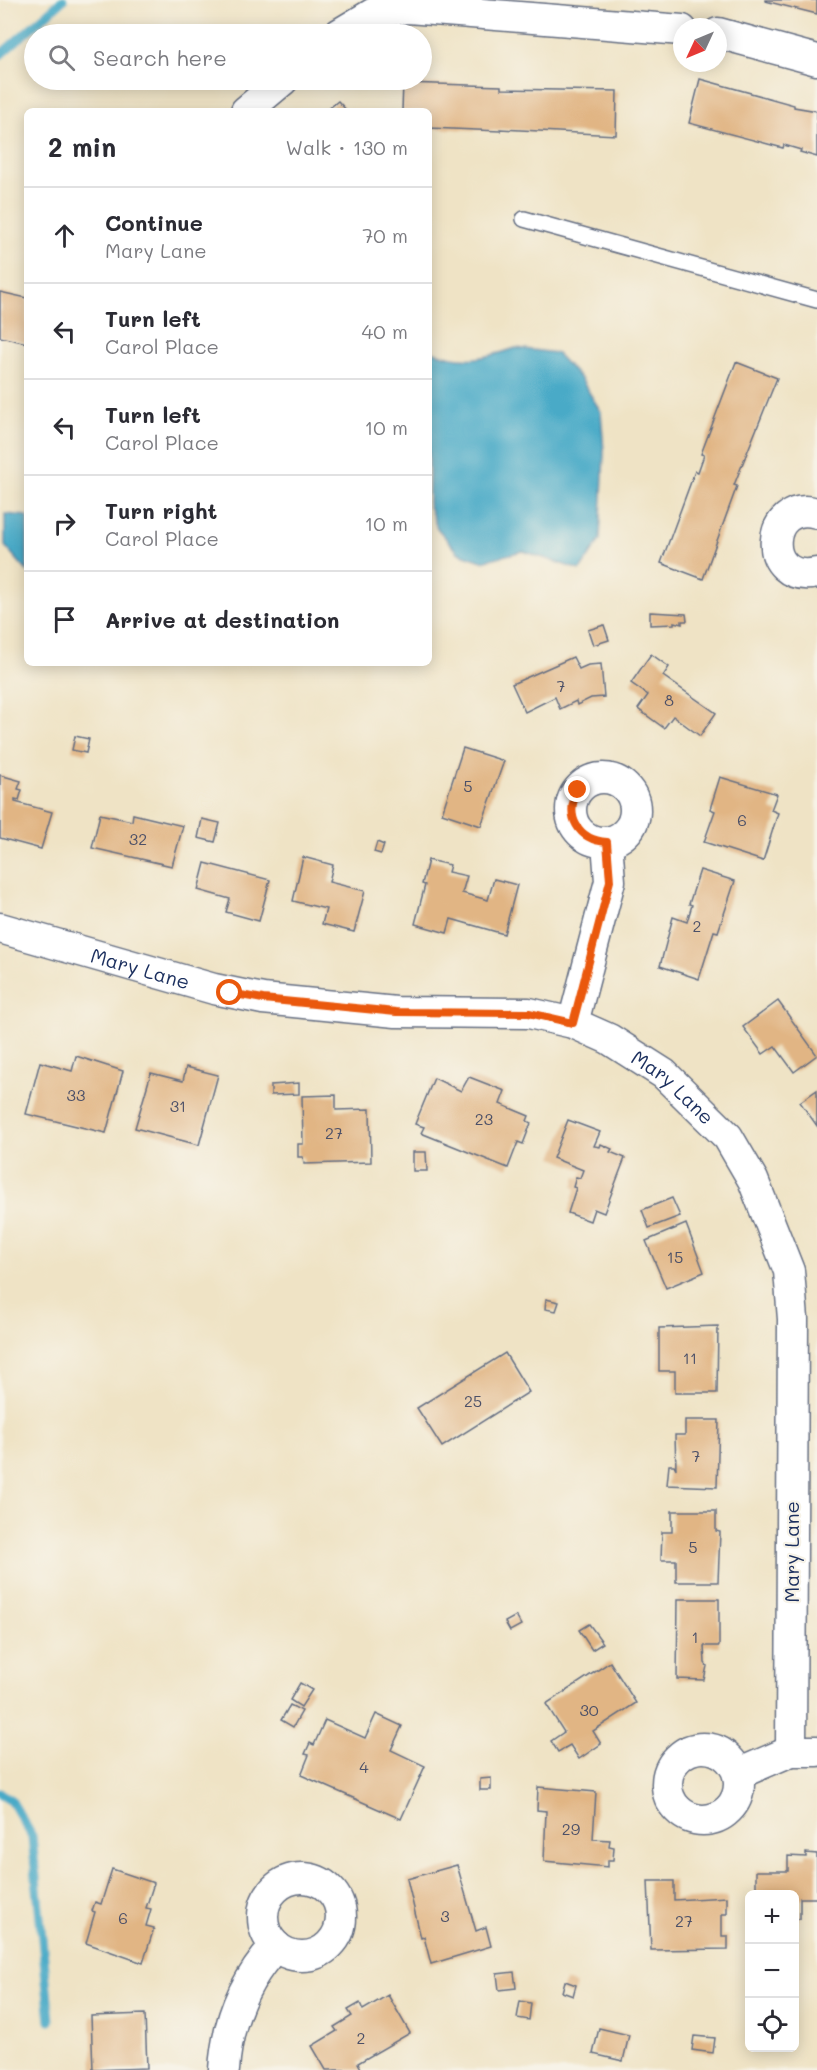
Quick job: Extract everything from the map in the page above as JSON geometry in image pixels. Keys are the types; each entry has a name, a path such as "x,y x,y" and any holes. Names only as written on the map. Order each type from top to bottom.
{"street":[{"path":"356,24 374,14 408,8 673,29"},
{"path":"727,35 817,60"},
{"path":"250,108 271,90"},
{"path":"815,504 786,518 776,534 776,553 782,564 792,571 804,575 817,573"},
{"path":"573,1023 610,881 607,842"},
{"name":"Mary Lane","path":"0,928 214,989 263,999 396,1012 529,1013 573,1023 609,1039 664,1074 728,1137 753,1180 789,1271 805,1319 804,1751"},
{"path":"738,1774 804,1751"},
{"path":"224,2070 232,2021 245,1985 276,1946"}],"lane":[{"path":"524,219 817,300"}],"water":[{"path":"516,348 556,353 581,379 601,412 604,452 600,540 580,570 523,551 482,561 459,553 437,528 432,514 432,351 463,358 493,355"},
{"path":"5,514 24,516 24,568 5,546"}],"building":[{"path":"817,0 817,14 765,1"},
{"path":"700,79 794,105 794,107 817,111 817,157 784,145 783,148 689,123"},
{"path":"432,84 501,86 501,89 617,91 616,135 432,128 432,108 402,108 403,90 432,90"},
{"path":"338,101 344,108 330,108"},
{"path":"0,292 24,297 24,342 0,337"},
{"path":"736,362 777,378 734,485 737,486 703,579 661,563 695,471 698,472 704,455 701,454"},
{"path":"650,612 686,614 687,621 682,621 682,624 674,622 674,624 650,625"},
{"path":"604,625 609,640 593,645 588,630"},
{"path":"651,654 669,667 663,676 716,713 700,736 673,716 664,728 638,709 648,695 631,683"},
{"path":"573,657 579,669 588,665 601,664 604,697 591,698 577,705 576,701 560,709 555,697 525,712 512,684"},
{"path":"75,736 89,739 86,753 72,750"},
{"path":"463,748 504,761 481,826 442,813"},
{"path":"0,775 21,781 18,789 22,790 19,800 15,799 15,802 52,812 41,849 0,838"},
{"path":"720,777 777,794 771,810 778,813 763,861 704,842 715,811 710,809"},
{"path":"100,814 132,821 133,814 183,826 172,866 92,848"},
{"path":"202,819 220,823 215,842 198,838"},
{"path":"377,842 384,845 381,854 374,852"},
{"path":"303,857 333,865 329,882 365,891 354,932 322,924 326,909 293,901"},
{"path":"428,860 450,865 448,872 467,876 462,893 488,900 494,879 517,885 504,934 451,919 447,933 415,924 425,885 422,884"},
{"path":"205,863 270,880 259,921 226,912 230,899 198,890"},
{"path":"700,870 735,881 718,932 714,931 699,979 660,966 673,917 687,922 692,905 689,904"},
{"path":"778,1001 817,1055 794,1072 775,1046 763,1054 743,1027"},
{"path":"76,1056 123,1071 106,1133 26,1114 40,1062 72,1071"},
{"path":"186,1067 218,1075 199,1145 135,1128 151,1073 183,1081"},
{"path":"469,1077 505,1091 500,1104 529,1116 527,1121 531,1123 523,1144 518,1142 508,1168 421,1133 424,1127 415,1124 434,1078 461,1091"},
{"path":"299,1083 299,1094 271,1095 271,1085"},
{"path":"817,1090 817,1126 800,1102"},
{"path":"336,1095 336,1110 370,1109 371,1162 304,1164 303,1157 298,1157 298,1144 303,1144 302,1096"},
{"path":"568,1120 600,1132 594,1146 600,1147 601,1144 612,1149 610,1152 625,1158 604,1213 594,1209 590,1221 568,1213 576,1188 573,1187 576,1177 580,1178 583,1170 553,1158"},
{"path":"413,1152 426,1152 427,1171 413,1171"},
{"path":"672,1198 680,1216 649,1228 642,1210"},
{"path":"686,1224 704,1272 666,1288 646,1241"},
{"path":"546,1299 559,1302 556,1311 545,1309"},
{"path":"718,1326 717,1393 675,1393 675,1371 659,1371 659,1328"},
{"path":"505,1353 529,1392 442,1447 417,1408"},
{"path":"685,1420 719,1420 717,1487 667,1485 669,1465 674,1465 676,1469 675,1435 685,1435"},
{"path":"672,1511 716,1511 716,1531 720,1532 718,1582 676,1582 676,1560 661,1560 662,1532 672,1532"},
{"path":"678,1599 719,1599 719,1646 704,1646 707,1666 704,1680 677,1679"},
{"path":"516,1616 521,1625 510,1631 505,1622"},
{"path":"589,1624 603,1643 592,1650 579,1630"},
{"path":"610,1662 636,1703 593,1731 601,1744 579,1759 570,1745 558,1752 551,1741 564,1732 546,1704"},
{"path":"300,1683 312,1690 301,1707 290,1700"},
{"path":"290,1705 302,1711 293,1727 281,1720"},
{"path":"376,1714 402,1726 391,1750 425,1766 401,1819 301,1775 309,1755 305,1754 310,1743 314,1745 325,1720 365,1738"},
{"path":"491,1778 491,1790 480,1790 480,1779"},
{"path":"538,1787 596,1792 593,1839 610,1840 609,1846 614,1847 613,1860 608,1860 608,1867 544,1861 546,1811 537,1810"},
{"path":"806,1853 817,1854 817,1898 800,1898 799,1919 799,1890 756,1890 756,1871 788,1871 788,1856 806,1857"},
{"path":"457,1865 476,1931 486,1927 491,1946 431,1964 424,1937 421,1938 407,1879"},
{"path":"112,1869 154,1883 146,1908 151,1909 146,1926 154,1928 143,1963 86,1943 95,1912 92,1911 95,1902 101,1904"},
{"path":"648,1881 674,1881 674,1900 727,1897 727,1914 722,1914 722,1936 728,1936 728,1949 651,1950"},
{"path":"514,1972 516,1988 499,1990 497,1974"},
{"path":"565,1981 576,1985 573,1996 562,1992"},
{"path":"388,1995 410,2033 358,2063 362,2070 326,2070 312,2046 337,2031 334,2027 352,2016 348,2010 360,2003 363,2010"},
{"path":"520,2001 531,2003 529,2020 517,2018"},
{"path":"145,2014 147,2068 93,2070 91,2016"},
{"path":"599,2028 629,2035 623,2061 593,2054"},
{"path":"694,2036 715,2038 713,2053 692,2050"}],"waterway":[{"path":"36,24 63,0"},
{"path":"0,55 24,34"},
{"path":"0,1793 11,1800 32,1836 50,2021"}],"route":[{"path":"230,993 263,999 396,1012 529,1013 573,1023 610,881 607,842 595,841 584,835 575,825 571,814 572,801 578,790"}]}
